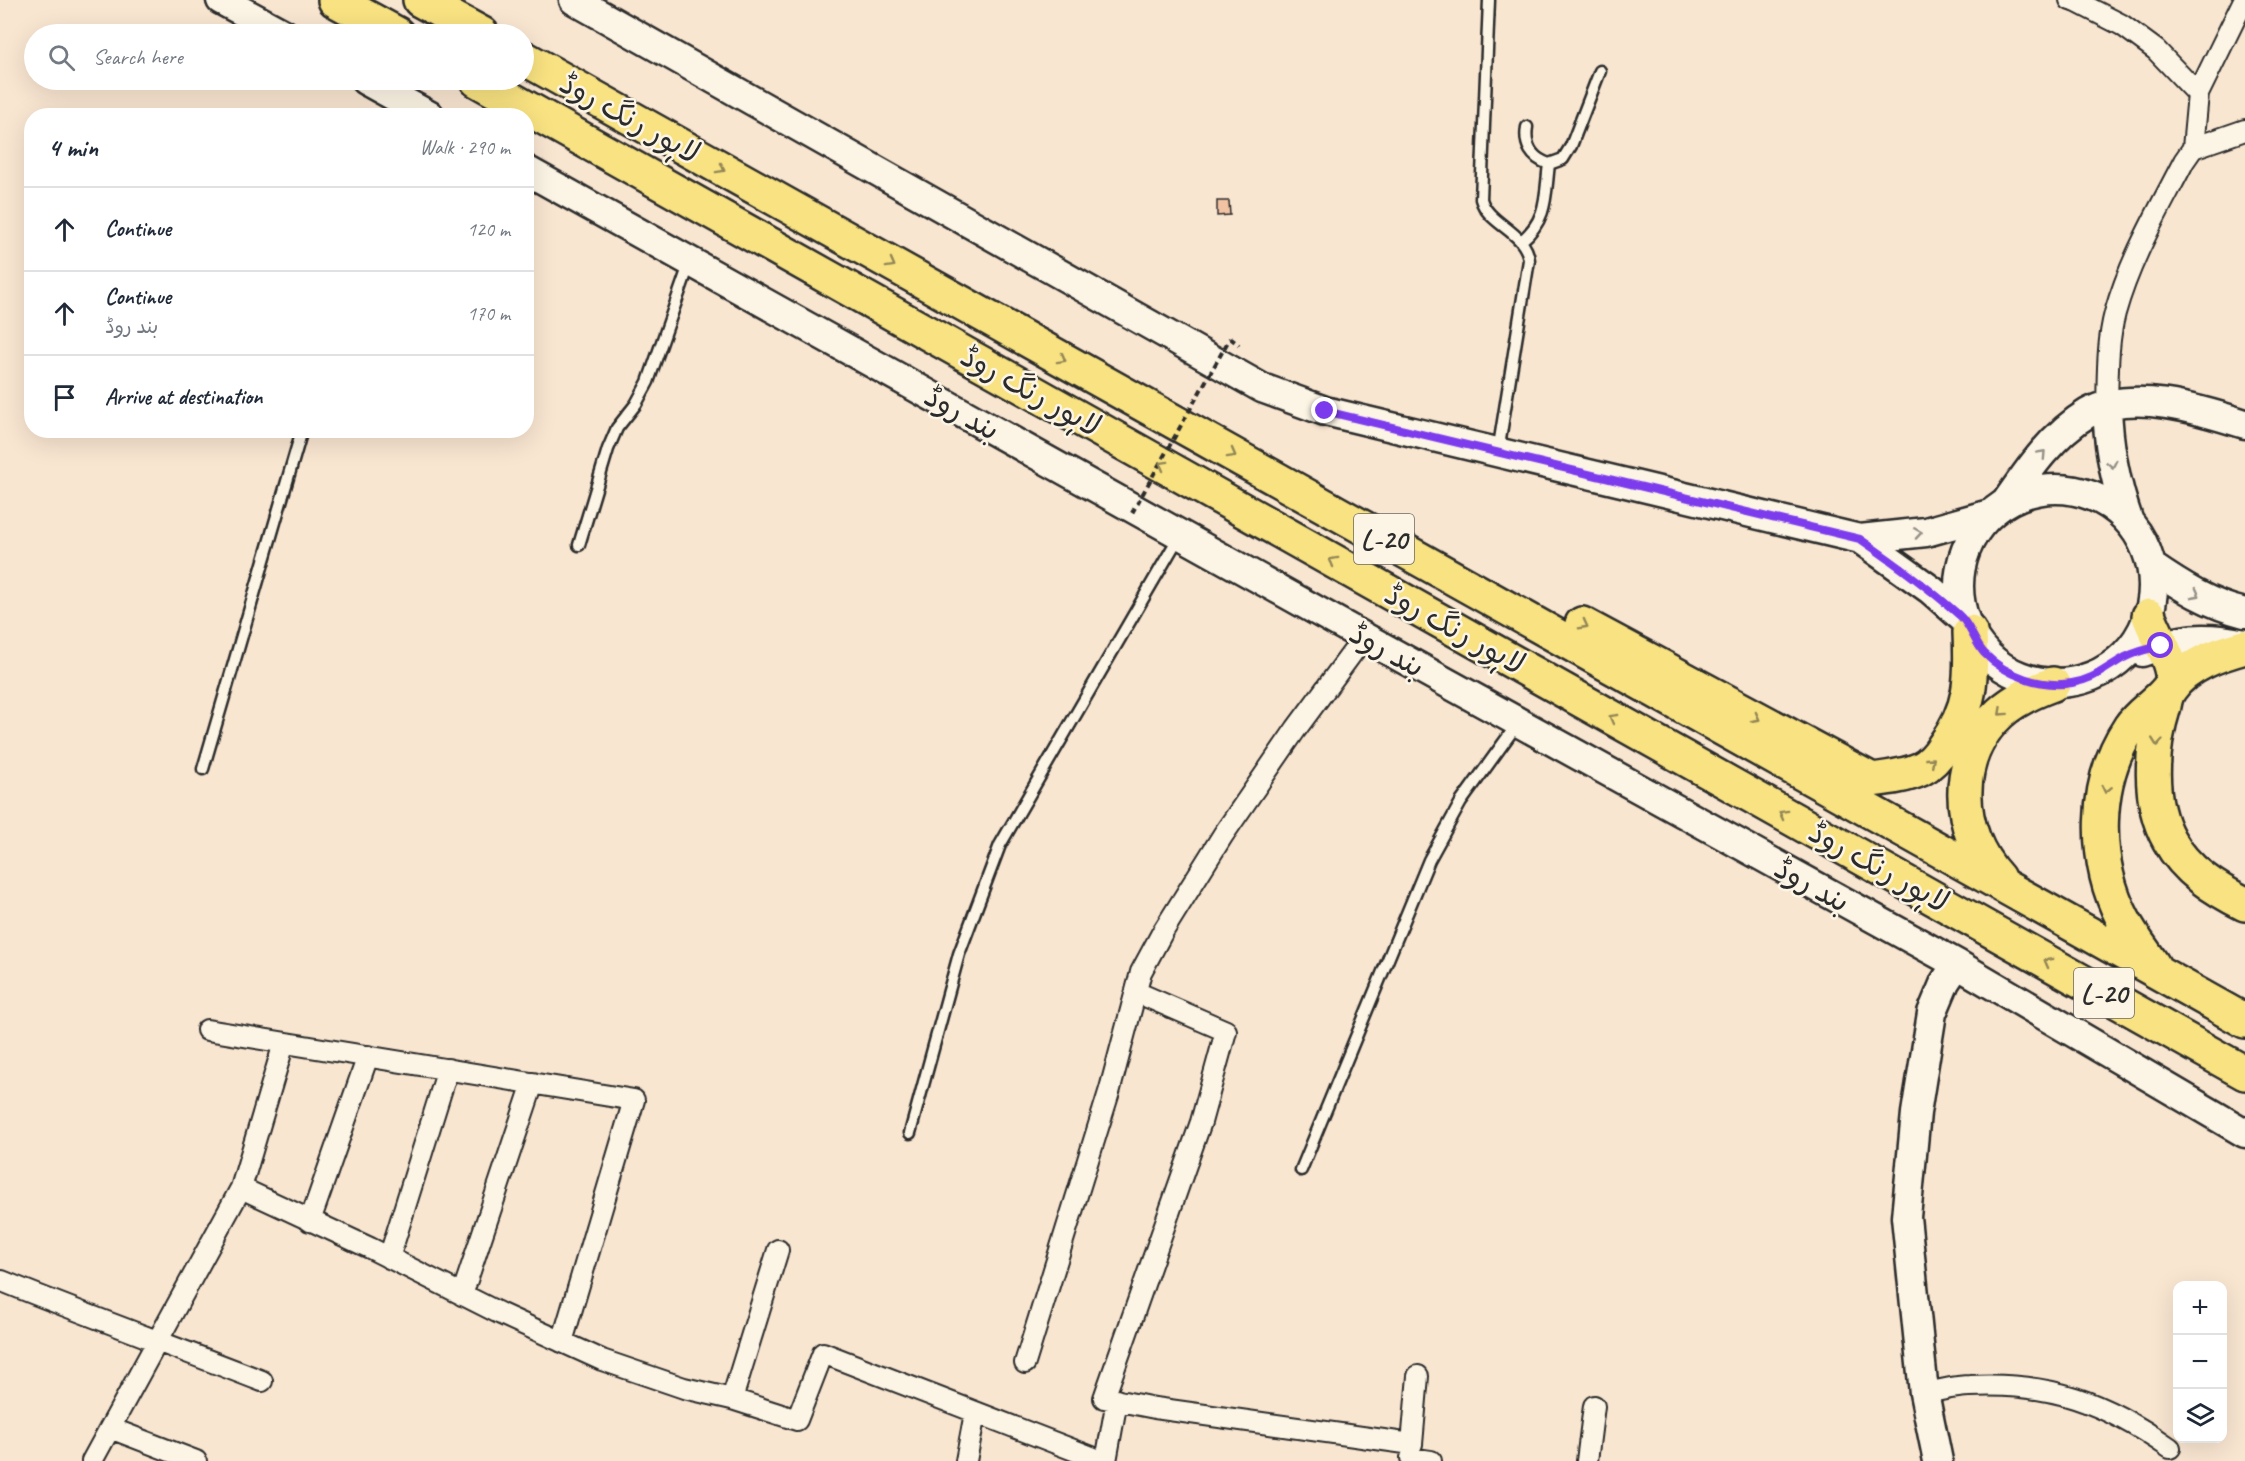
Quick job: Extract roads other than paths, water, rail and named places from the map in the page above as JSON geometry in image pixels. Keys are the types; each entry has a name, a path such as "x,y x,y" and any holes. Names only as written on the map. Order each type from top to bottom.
{"highway":[{"path":"336,0 379,24"},
{"path":"420,0 464,24"},
{"name":"لاہور رنگ روڈ","path":"534,64 2245,1021"},
{"name":"لاہور رنگ روڈ","path":"495,90 527,108"},
{"name":"لاہور رنگ روڈ","path":"534,112 2245,1073"},
{"path":"1303,494 1442,549 1872,780 1891,778 1923,768 1938,755 1954,732 1966,709 1971,686 1967,626"},
{"path":"2149,616 2172,673 2160,716 2155,758 2154,791 2160,821 2169,841 2181,858 2201,878 2245,904"},
{"path":"2158,971 2123,919 2113,896 2104,863 2101,821 2110,771 2123,738 2135,719 2180,678 2220,654 2245,646"},
{"path":"2012,890 1996,877 1974,843 1967,825 1964,804 1968,764 1981,737 2000,713 2015,701 2053,684"},
{"path":"2147,1018 2245,1097"}],"main road":[{"path":"221,0 265,24"},
{"path":"574,0 1262,388 1325,411 1860,539 1926,532 1999,508 2032,492 2059,489 2085,493 2109,504 2129,522 2139,535 2151,566 2153,599 2149,616 2143,631 2122,658 2108,669 2090,678 2072,683 2053,684 2027,680 2004,669 1984,653 1967,626 1931,590 1860,539"},
{"path":"383,90 416,108"},
{"name":"بند روڈ","path":"534,174 1518,723 1958,964 2245,1132"},
{"path":"1967,626 1958,591 1961,562 1972,536 1999,508 2033,464 2058,438 2090,412 2107,405 2151,402 2215,414 2245,424"},
{"path":"2107,405 2110,453 2129,522"},
{"path":"2151,566 2195,594 2245,613"},
{"path":"2122,658 2186,639 2202,637 2245,646"},
{"path":"1938,1461 1924,1393 1906,1217 1916,1113 1932,1013 1945,982 1958,964"}],"street":[{"path":"2070,0 2122,25 2156,50 2197,100"},
{"path":"2107,405 2108,362 2115,315 2128,274 2188,154 2197,100 2244,0"},
{"path":"2188,154 2245,130"},
{"path":"1025,1363 1110,1089 1142,972 1162,933 1223,835 1296,729 1364,637"},
{"path":"1136,992 1226,1031 1201,1122 1104,1398 1416,1456 1418,1376"},
{"path":"207,1030 634,1100 562,1342"},
{"path":"92,1461 241,1188 284,1043"},
{"path":"310,1221 368,1056"},
{"path":"389,1258 447,1069"},
{"path":"462,1295 533,1083"},
{"path":"241,1188 602,1360 684,1388 732,1399 797,1420 824,1353 1104,1461 1117,1400"},
{"path":"732,1399 778,1250"},
{"path":"2,1281 100,1321 261,1381"},
{"path":"1924,1393 1967,1386 2011,1385 2054,1391 2095,1404 2125,1419 2170,1448"},
{"path":"1587,1461 1594,1406"},
{"path":"966,1461 975,1413"},
{"path":"110,1428 196,1461"}],"lane":[{"path":"1489,0 1481,200 1488,212 1521,241 1528,250 1529,260 1498,452"},
{"path":"1527,127 1525,139 1529,149 1537,158 1549,164 1563,159 1571,146 1600,71"},
{"path":"1521,241 1533,232 1539,223 1543,211 1549,164"},
{"path":"579,545 608,449 617,428 636,404 648,382 690,262"},
{"path":"203,769 300,438"},
{"path":"910,1133 959,954 1000,845 1180,535"},
{"path":"1301,1170 1428,860 1461,802 1518,723"}]}
